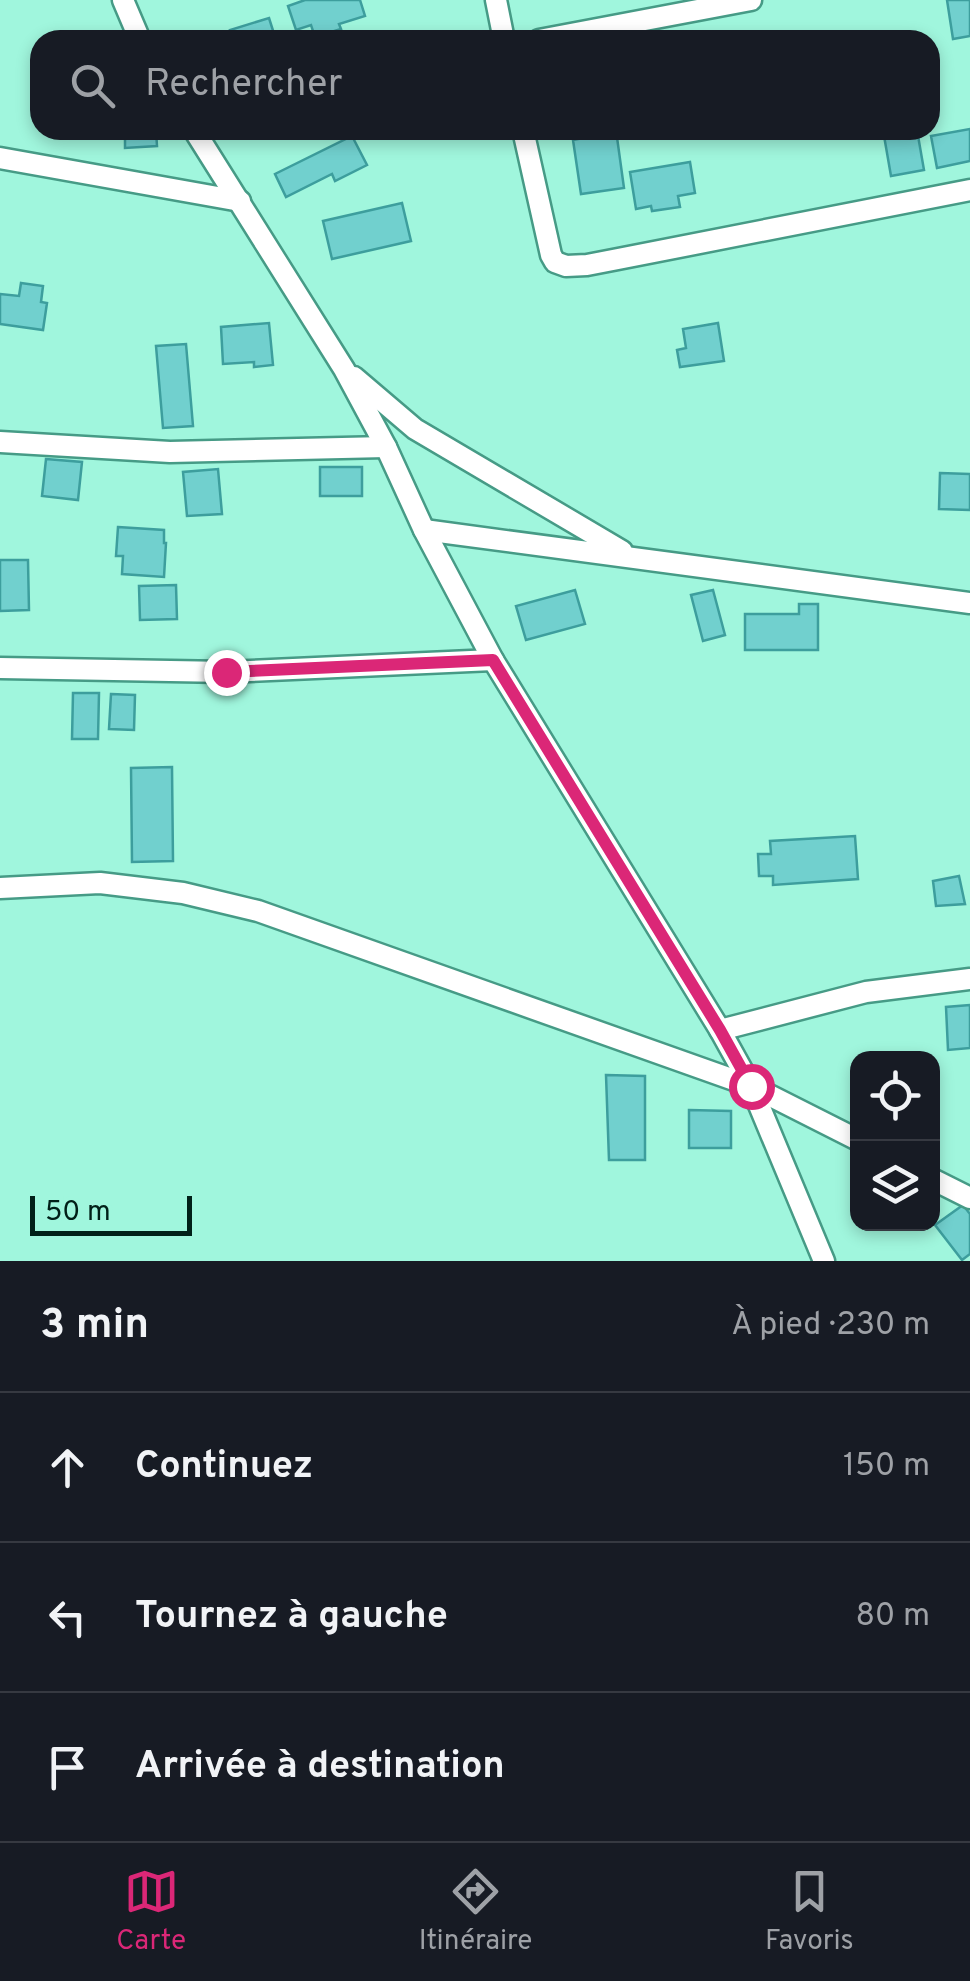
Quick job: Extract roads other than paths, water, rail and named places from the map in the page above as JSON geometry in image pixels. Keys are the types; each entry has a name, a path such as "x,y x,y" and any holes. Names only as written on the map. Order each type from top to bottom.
{"street":[{"path":"123,0 136,30"},
{"path":"496,0 502,30"},
{"path":"592,30 750,0"},
{"path":"201,140 344,369 493,660 720,1030 751,1086 824,1261"},
{"path":"525,140 551,255 566,266 970,190"},
{"path":"0,158 240,200"},
{"path":"344,369 416,429 633,558"},
{"path":"0,442 170,452 386,447"},
{"path":"424,530 970,603"},
{"path":"0,668 226,672 493,660"},
{"path":"0,888 100,884 183,893 258,911 751,1086 850,1136"},
{"path":"720,1030 866,992 970,978"},
{"path":"940,1182 970,1198"}]}
